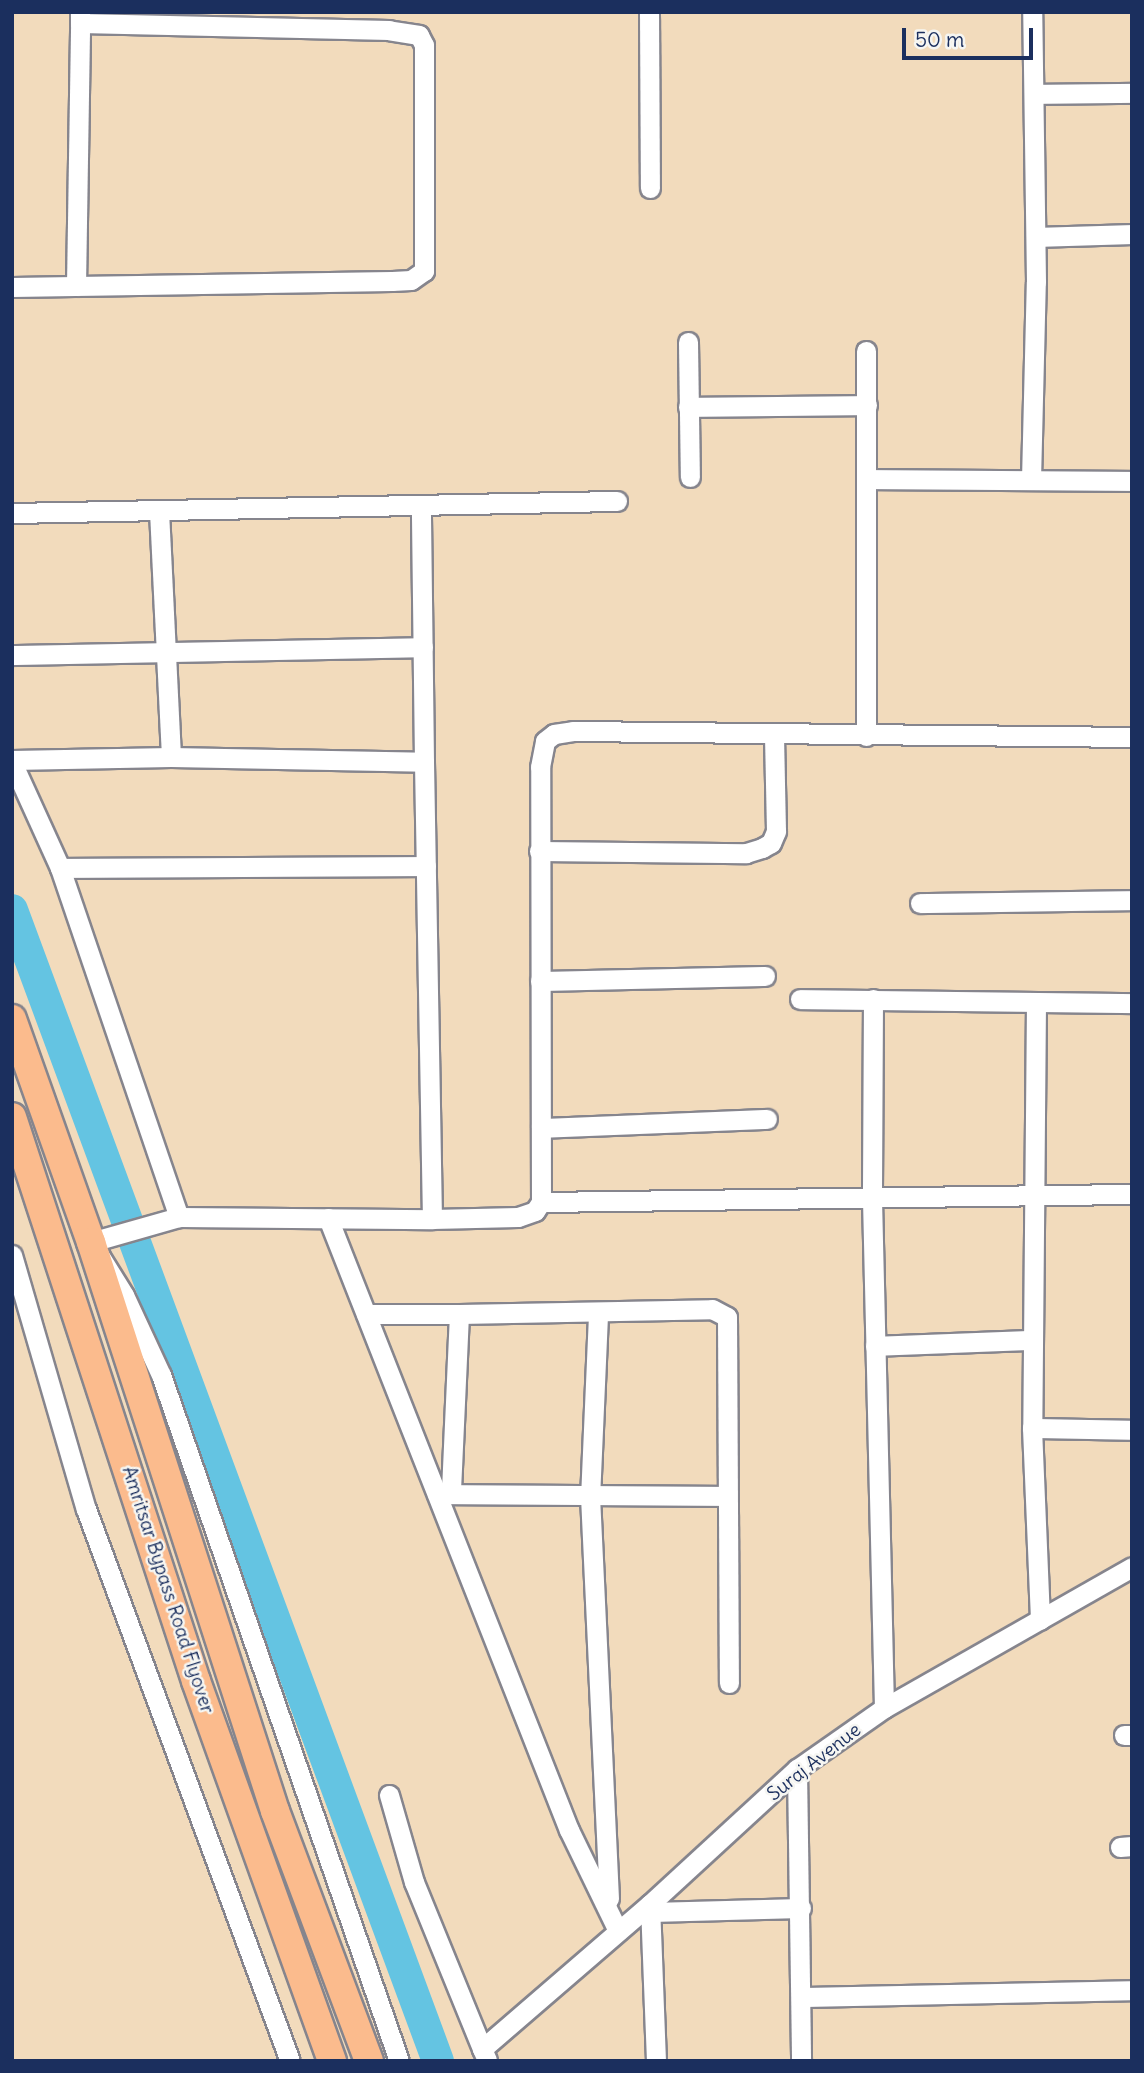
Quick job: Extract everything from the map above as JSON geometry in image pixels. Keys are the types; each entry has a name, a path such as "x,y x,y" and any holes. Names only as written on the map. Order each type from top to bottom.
{"highway":[{"name":"Amritsar Bypass Road Flyover","path":"12,1019 91,1242 116,1328 275,1811 369,2061"},
{"name":"Amritsar Bypass Road Flyover","path":"12,1117 196,1681 332,2061"}],"street":[{"path":"649,12 650,188"},
{"path":"1031,480 1036,237 1032,12"},
{"path":"12,287 405,281 422,275 425,266 424,45 419,35 389,30 80,18 76,286"},
{"path":"1034,94 1132,93"},
{"path":"1036,237 1132,234"},
{"path":"688,342 690,477"},
{"path":"866,351 869,479 866,736"},
{"path":"688,407 867,405"},
{"path":"869,479 1132,481"},
{"path":"12,513 421,507 617,501"},
{"path":"421,507 432,1219"},
{"path":"159,511 169,651 171,757"},
{"path":"12,655 423,647"},
{"path":"399,2061 162,1376 124,1295 91,1242 179,1217 432,1219 518,1217 536,1211 541,1202 541,753 554,734 573,731 1132,737"},
{"path":"539,851 746,853 762,848 771,843 776,831 774,735"},
{"path":"179,1217 60,868 12,761 171,757 424,762"},
{"path":"60,868 426,866"},
{"path":"920,903 1132,900"},
{"path":"540,981 765,976"},
{"path":"800,999 1132,1003"},
{"path":"873,999 872,1199 884,1708"},
{"path":"1035,1002 1031,1192 1032,1428 1040,1620"},
{"path":"541,1128 766,1119"},
{"path":"541,1202 872,1199 1031,1192 1132,1194"},
{"path":"328,1218 366,1314 444,1493 569,1830 609,1907 618,1931"},
{"path":"12,1255 86,1509 290,2061"},
{"path":"366,1314 598,1315 712,1310 727,1317 729,1683"},
{"path":"444,1493 459,1314"},
{"path":"598,1315 590,1496 609,1907"},
{"path":"876,1346 1032,1340"},
{"path":"1032,1428 1132,1430"},
{"path":"444,1493 726,1496"},
{"name":"Suraj Avenue","path":"484,2055 618,1931 650,1908 797,1769 884,1708 1132,1567"},
{"path":"797,1769 801,2061"},
{"path":"389,1795 414,1882 484,2055"},
{"path":"656,2061 650,1908 801,1908"},
{"path":"802,1997 1132,1990"}],"waterway":[{"path":"12,910 438,2061"}]}
